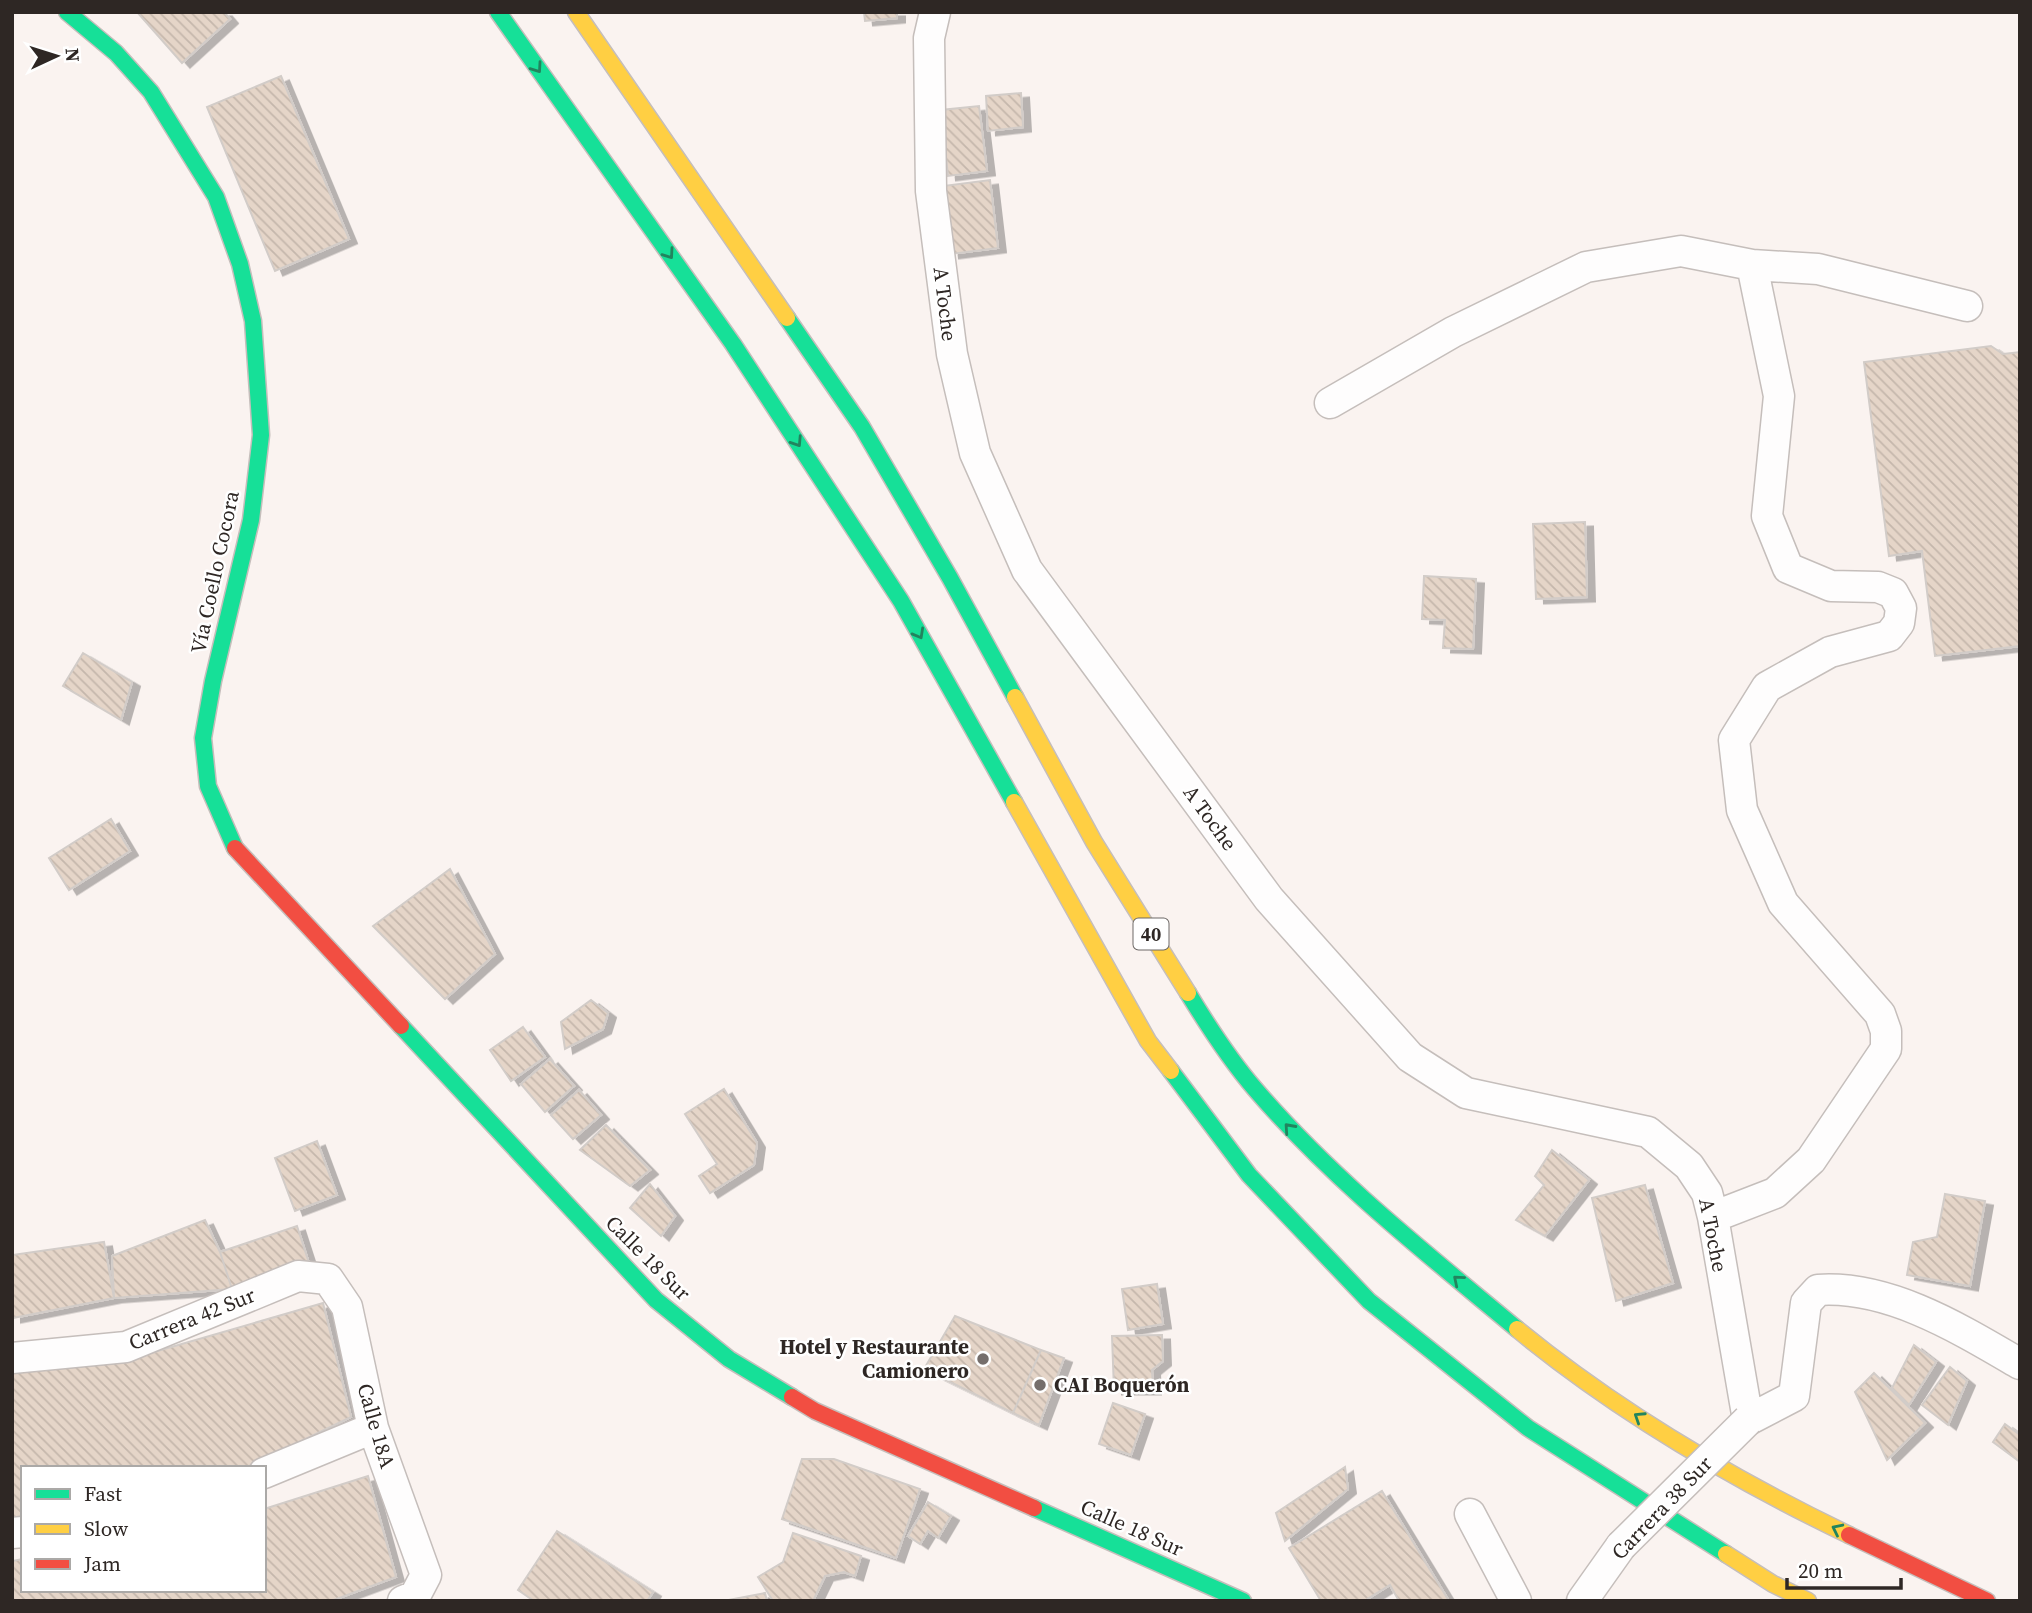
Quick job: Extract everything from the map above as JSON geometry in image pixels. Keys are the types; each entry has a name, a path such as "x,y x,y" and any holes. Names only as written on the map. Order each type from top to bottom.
{"main road":[{"name":"Vía Coello Cocora","path":"67,12 116,53 151,92 216,197 240,264 253,321 261,435 251,520 213,681 203,738"},
{"path":"498,12 733,344 893,589 1148,1041 1249,1175 1368,1301 1528,1428 1773,1584 1808,1601"},
{"name":"40","path":"576,12 862,427 950,578 1094,842 1196,1006 1261,1096 1301,1141 1368,1205 1561,1365 1660,1430 1783,1503 1987,1601"},
{"name":"Calle 18 Sur","path":"203,738 208,786 233,846 656,1300 729,1359 815,1411 1243,1601"}],"street":[{"name":"A Toche","path":"935,12 929,38 931,191 952,355 975,453 1027,570 1269,899 1410,1057 1466,1093 1648,1132 1689,1166 1707,1193 1713,1217 1748,1420"},
{"path":"1330,403 1453,331 1587,267 1681,251 1752,265 1818,269 1967,306"},
{"path":"1713,1217 1775,1193 1811,1160 1886,1049 1886,1031 1880,1014 1783,903 1742,810 1734,740 1767,687 1830,652 1889,636 1899,623 1901,607 1893,593 1878,587 1831,586 1788,568 1767,516 1779,396 1752,265"},
{"name":"Carrera 42 Sur","path":"12,1358 126,1348 298,1276 328,1279"},
{"name":"Calle 18A","path":"328,1279 347,1307 373,1428 426,1575 415,1596 403,1601"},
{"name":"Carrera 38 Sur","path":"1582,1601 1621,1546 1748,1420 1794,1396 1806,1303 1818,1290 1835,1289 1900,1302 1965,1332 2020,1364"},
{"path":"266,1472 373,1428"},
{"path":"1470,1514 1516,1601"}],"building":[{"path":"137,12 224,12 230,19 182,63"},
{"path":"864,12 897,12 897,18 865,21"},
{"path":"281,76 349,239 275,271 207,107"},
{"path":"1021,93 1023,127 988,131 986,96"},
{"path":"979,106 987,171 948,176 941,110"},
{"path":"990,180 998,248 951,254 943,186"},
{"path":"1991,346 2003,354 2020,352 2020,646 1935,656 1922,551 1889,556 1864,362"},
{"path":"1585,522 1587,597 1536,599 1533,524"},
{"path":"1424,576 1476,579 1473,649 1443,648 1445,620 1422,619"},
{"path":"83,653 132,682 121,720 63,686"},
{"path":"111,819 130,851 69,890 49,858"},
{"path":"450,869 495,954 445,999 373,926"},
{"path":"591,1000 608,1013 603,1029 565,1049 561,1022"},
{"path":"523,1027 545,1057 511,1081 490,1050"},
{"path":"550,1059 574,1086 545,1112 521,1084"},
{"path":"724,1089 757,1143 754,1165 710,1193 699,1176 717,1164 685,1114"},
{"path":"579,1090 601,1115 573,1139 551,1115"},
{"path":"606,1125 650,1170 630,1186 580,1150"},
{"path":"317,1141 337,1195 295,1211 275,1158"},
{"path":"1552,1150 1589,1180 1545,1236 1516,1220 1544,1185 1535,1176"},
{"path":"650,1184 675,1216 661,1236 630,1208"},
{"path":"1645,1185 1673,1283 1616,1301 1592,1198"},
{"path":"1945,1194 1985,1201 1970,1286 1907,1275 1913,1242 1937,1237"},
{"path":"205,1220 220,1252 232,1289 114,1298 112,1256"},
{"path":"297,1226 309,1263 232,1289 220,1252"},
{"path":"104,1242 114,1298 13,1318 12,1255"},
{"path":"1157,1284 1163,1324 1128,1330 1122,1289"},
{"path":"323,1303 351,1417 250,1466 21,1466 21,1516 12,1518 12,1372 123,1361"},
{"name":"Hotel y Restaurante Camionero","path":"955,1316 1041,1350 1013,1413 924,1369"},
{"path":"1162,1335 1163,1361 1152,1370 1153,1390 1114,1390 1112,1336"},
{"path":"1914,1345 1936,1362 1909,1405 1892,1388"},
{"name":"CAI Boquerón","path":"1041,1350 1064,1358 1039,1425 1013,1413"},
{"path":"1950,1367 1967,1381 1948,1425 1922,1405"},
{"path":"1874,1373 1925,1423 1887,1460 1855,1392"},
{"path":"1113,1403 1145,1414 1131,1455 1099,1444"},
{"path":"2005,1424 2020,1435 2020,1462 1993,1442"},
{"path":"802,1459 834,1459 920,1489 896,1558 782,1519"},
{"path":"1345,1467 1348,1489 1285,1541 1276,1513"},
{"path":"368,1476 396,1577 331,1601 12,1601 12,1561 21,1559 21,1592 266,1592 266,1508"},
{"path":"1382,1491 1449,1601 1399,1601 1390,1585 1364,1601 1321,1601 1289,1548"},
{"path":"928,1502 951,1516 938,1538 928,1531 920,1544 908,1536"},
{"path":"557,1531 653,1592 647,1601 534,1601 518,1590"},
{"path":"793,1533 861,1556 855,1576 844,1572 825,1576 813,1601 773,1601 758,1577 783,1562"},
{"path":"765,1593 767,1601 728,1601 728,1600"}],"traffic: fast":[{"path":"67,12 116,53 151,92 216,197 240,264 253,321 261,435 251,520 213,681 203,738 208,786 235,848"},
{"path":"498,12 733,344 901,601 1014,802"},
{"path":"787,318 862,427 950,578 1015,697"},
{"path":"1188,993 1246,1078 1316,1154 1381,1215 1517,1329"},
{"path":"401,1026 656,1300 729,1359 792,1397"},
{"path":"1171,1071 1249,1175 1369,1301 1528,1428 1726,1554"},
{"path":"1034,1508 1243,1601"}],"traffic: slow":[{"path":"576,12 787,318"},
{"path":"1015,697 1094,842 1188,993"},
{"path":"1014,802 1148,1041 1171,1071"},
{"path":"1517,1329 1595,1388 1677,1442 1762,1491 1849,1535"},
{"path":"1726,1554 1773,1584 1808,1601"}],"traffic: jam":[{"path":"235,848 401,1026"},
{"path":"792,1397 815,1411 1034,1508"},
{"path":"1849,1535 1987,1601"}],"place":[{"name":"Hotel y Restaurante Camionero","path":"983,1359"},
{"name":"CAI Boquerón","path":"1040,1385"}]}
